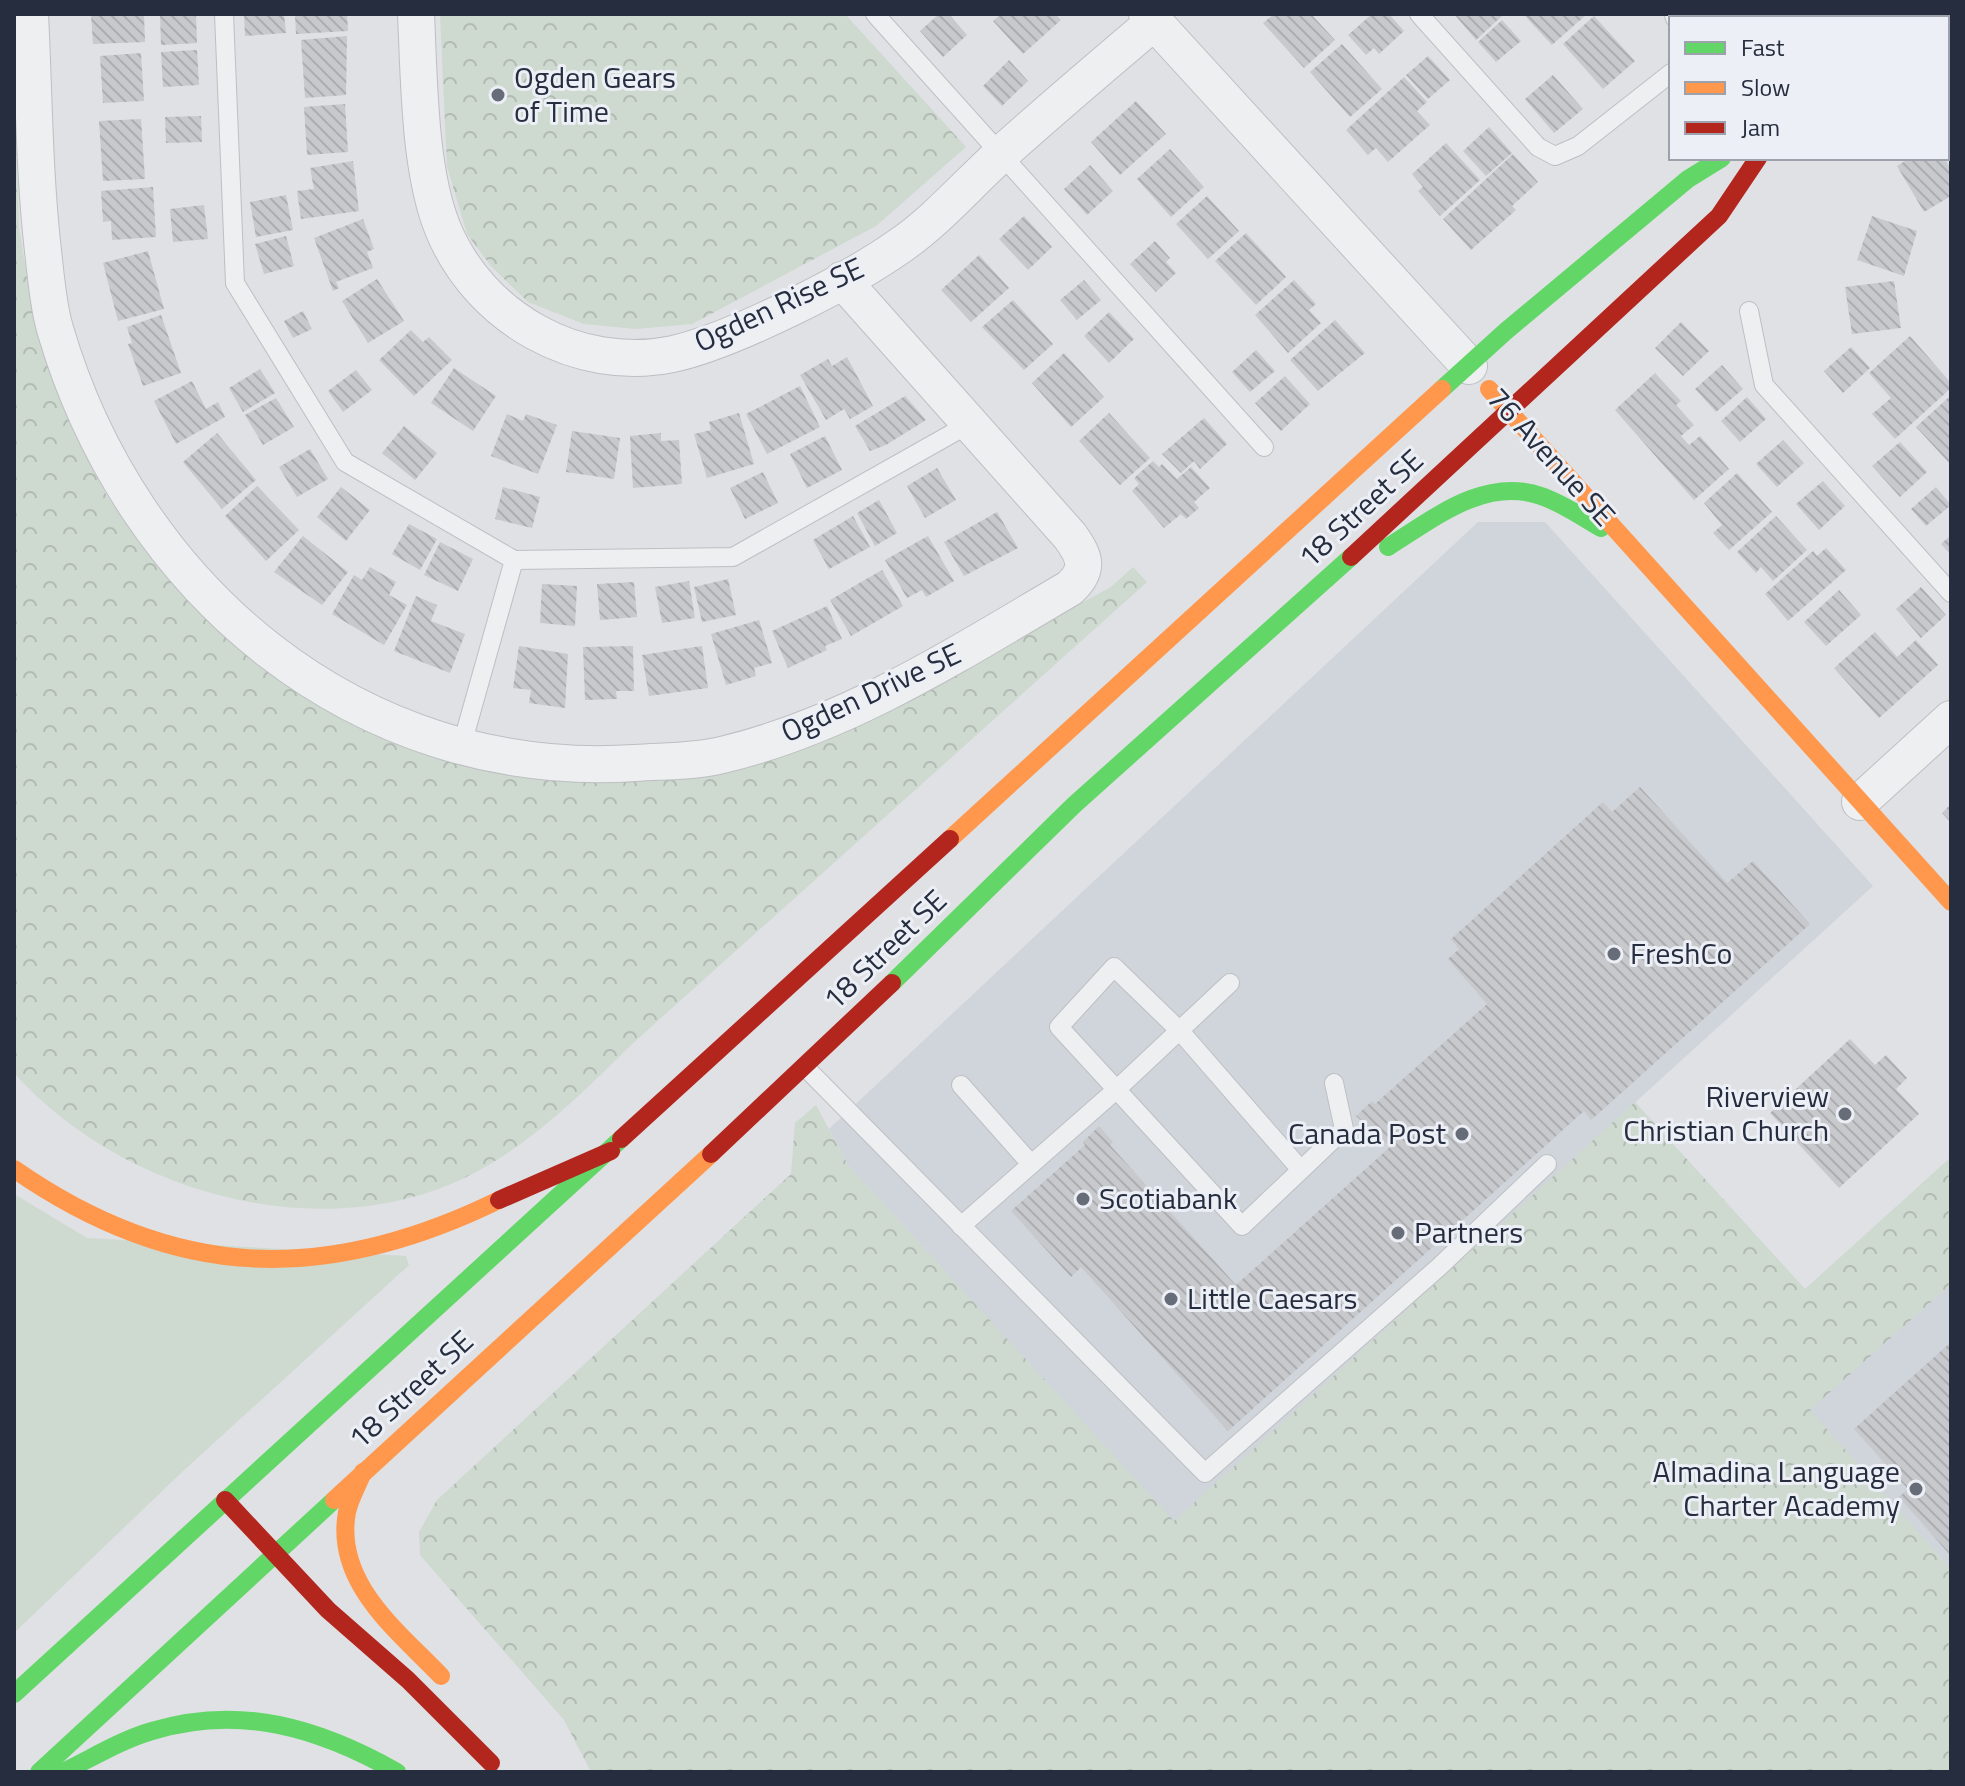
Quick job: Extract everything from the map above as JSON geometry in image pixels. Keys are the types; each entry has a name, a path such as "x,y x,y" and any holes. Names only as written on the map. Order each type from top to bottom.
{"main road":[{"name":"18 Street SE","path":"14,1694 1469,366 1688,179 1719,160"},
{"name":"18 Street SE","path":"39,1772 805,1067 1063,816 1314,591 1719,216 1757,160"},
{"name":"76 Avenue SE","path":"1469,366 1951,902"},
{"path":"1314,591 1450,510 1502,490 1538,495 1628,542"},
{"path":"14,1169 40,1191 98,1222 172,1247 252,1258 320,1259 421,1235 564,1168 611,1151"},
{"path":"363,1472 347,1513 348,1550 354,1575 369,1600 454,1689"},
{"path":"225,1500 278,1552 328,1610 408,1680 494,1767"},
{"path":"468,1712 494,1767"},
{"path":"63,1772 152,1731 264,1717 321,1733 360,1749 397,1772"}],"street":[{"name":"Ogden Drive SE","path":"30,14 37,194 54,327 105,457 159,542 199,590 246,634 358,706 461,748 583,766 717,756 779,739 850,710 928,671 1070,588 1082,577 1086,566 1083,554 842,280"},
{"name":"Ogden Rise SE","path":"416,14 419,90 433,201 453,251 485,294 529,329 585,352 644,357 674,353 756,323 842,280 902,245 1151,18"},
{"name":"76 Avenue SE","path":"1151,18 1469,366"},
{"path":"1860,802 1951,719"}],"lane":[{"path":"224,14 235,283 345,462 514,560 733,557 969,424"},
{"path":"875,14 1264,447"},
{"path":"1419,14 1538,147 1555,156 1578,146 1669,75"},
{"path":"1749,311 1764,385 1951,593"},
{"path":"461,748 514,560"},
{"path":"1301,1170 1180,1031 1114,967 1059,1027 1242,1226 1301,1170 1344,1129 1334,1083"},
{"path":"961,1226 1116,1090 1230,983"},
{"path":"805,1067 1205,1473 1439,1267 1547,1164"},
{"path":"961,1085 1031,1164"}],"shaded area":[{"path":"1478,522 1545,522 1873,886 1174,1522 848,1165 829,1129"},
{"name":"Almadina Language Charter Academy","path":"1951,1284 1951,1569 1809,1410"}],"green space":[{"path":"440,14 845,14 966,147 876,226 692,324 636,329 584,324 528,302 491,266 467,234 447,166"},
{"path":"14,80 19,227 29,290 47,360 71,426 107,496 155,563 218,629 278,675 505,770 575,780 682,777 741,768 824,742 1111,587 1133,567 1147,582 632,1044 570,1104 501,1157 451,1184 395,1201 336,1209 276,1206 216,1194 159,1175 105,1147 56,1113 14,1073"},
{"path":"1635,1102 1805,1289 1951,1157 1951,1284 1810,1410 1951,1569 1951,1772 591,1772 564,1720 420,1555 419,1532 437,1500 791,1174 795,1123 816,1105 848,1165 1174,1521"},
{"path":"14,1194 87,1238 406,1256 409,1265 181,1473 14,1633"}],"building":[{"path":"91,14 144,14 145,42 93,44"},
{"path":"160,14 196,14 197,43 161,45"},
{"path":"244,14 284,14 286,33 245,36"},
{"path":"295,14 347,14 348,31 296,34"},
{"path":"939,14 949,14 967,35 943,57 920,31"},
{"path":"1001,14 1055,14 1061,20 1023,54 993,21"},
{"path":"1274,14 1311,14 1335,40 1304,68 1263,23"},
{"path":"1372,14 1389,14 1404,31 1379,54 1374,48 1366,55 1348,35"},
{"path":"1454,14 1501,14 1502,16 1476,40"},
{"path":"1523,14 1587,14 1552,45"},
{"path":"1594,16 1635,61 1603,89 1563,44"},
{"path":"1502,20 1521,41 1496,62 1478,42"},
{"path":"347,36 346,95 305,98 301,40"},
{"path":"1342,44 1382,89 1350,117 1310,72"},
{"path":"197,50 199,85 163,87 161,52"},
{"path":"141,53 144,101 103,103 100,56"},
{"path":"1428,56 1450,80 1428,99 1406,75"},
{"path":"1009,60 1028,81 1002,106 983,86"},
{"path":"1553,75 1583,109 1554,133 1525,99"},
{"path":"1404,77 1427,102 1417,111 1430,125 1388,162 1376,148 1368,155 1346,130"},
{"path":"1136,101 1166,134 1120,175 1091,142"},
{"path":"345,104 348,152 307,155 304,107"},
{"path":"201,116 202,142 166,143 165,117"},
{"path":"141,119 145,179 103,181 99,121"},
{"path":"1489,127 1512,153 1486,176 1463,151"},
{"path":"1446,143 1480,180 1440,216 1418,191 1423,187 1412,174"},
{"path":"1170,149 1204,187 1171,217 1137,179"},
{"path":"1513,154 1538,182 1512,206 1516,210 1471,250 1443,219"},
{"path":"1907,160 1945,160 1951,169 1951,196 1924,212 1897,166"},
{"path":"353,161 359,211 301,219 297,191 314,189 310,168"},
{"path":"1090,165 1113,191 1087,215 1064,189"},
{"path":"153,187 156,237 112,240 111,221 103,222 101,191"},
{"path":"286,195 293,230 256,237 250,202"},
{"path":"1207,196 1239,231 1208,259 1176,224"},
{"path":"204,205 208,239 173,242 170,209"},
{"path":"1024,216 1052,247 1028,270 999,239"},
{"path":"1872,216 1917,231 1904,276 1857,260"},
{"path":"363,219 374,249 367,252 373,268 336,282 339,288 333,291 314,238"},
{"path":"1246,233 1286,277 1256,305 1215,261"},
{"path":"286,236 294,266 264,274 255,244"},
{"path":"1155,241 1170,258 1166,262 1176,273 1156,292 1130,264"},
{"path":"148,251 164,309 118,321 103,263"},
{"path":"979,255 1009,288 971,322 941,290"},
{"path":"377,279 404,321 368,343 342,301"},
{"path":"1084,280 1101,300 1077,320 1060,300"},
{"path":"1294,280 1316,304 1309,310 1321,323 1288,353 1255,315"},
{"path":"1894,281 1901,328 1852,334 1845,287"},
{"path":"1013,300 1053,344 1024,370 982,327"},
{"path":"303,311 312,329 293,338 284,321"},
{"path":"1109,312 1134,339 1109,363 1084,336"},
{"path":"161,315 181,373 143,386 128,344 132,343 127,327"},
{"path":"1335,320 1365,353 1318,391 1290,360"},
{"path":"1681,322 1709,351 1683,376 1655,348"},
{"path":"411,330 423,342 429,337 452,360 414,396 379,360"},
{"path":"1910,336 1951,383 1951,388 1895,439 1872,414 1891,398 1869,373"},
{"path":"1851,347 1870,368 1843,393 1824,371"},
{"path":"1256,350 1275,371 1250,392 1232,372"},
{"path":"1064,353 1104,397 1071,427 1032,383"},
{"path":"847,357 873,406 850,419 844,409 826,420 800,375 828,359 832,366"},
{"path":"1722,365 1743,389 1716,412 1695,389"},
{"path":"454,368 496,396 473,431 431,403"},
{"path":"260,369 275,393 243,412 229,388"},
{"path":"356,370 372,390 343,412 328,391"},
{"path":"1655,373 1681,401 1676,405 1694,425 1681,436 1689,445 1700,436 1729,469 1694,500 1615,410"},
{"path":"1285,376 1310,404 1281,431 1255,403"},
{"path":"192,381 206,409 218,402 225,417 176,444 154,401"},
{"path":"800,386 820,427 767,454 746,414"},
{"path":"905,396 926,420 886,445 870,451 855,426"},
{"path":"1747,397 1766,419 1740,442 1721,421"},
{"path":"1949,397 1951,399 1951,465 1916,427"},
{"path":"276,398 294,427 263,445 245,415"},
{"path":"739,413 754,464 707,478 694,434 711,430 709,422"},
{"path":"1109,413 1150,458 1120,485 1079,441"},
{"path":"507,414 523,421 526,414 557,425 538,474 491,456"},
{"path":"1204,418 1227,444 1200,469 1194,461 1181,473 1162,454"},
{"path":"404,426 437,453 415,480 382,453"},
{"path":"572,431 620,438 614,479 566,472"},
{"path":"217,433 256,480 222,509 183,462"},
{"path":"661,433 661,441 679,440 682,484 633,488 630,436"},
{"path":"825,436 842,470 807,488 790,454"},
{"path":"1783,440 1804,463 1777,487 1756,464"},
{"path":"1900,442 1927,472 1900,497 1872,466"},
{"path":"310,449 328,479 297,497 279,467"},
{"path":"1153,461 1159,467 1162,464 1177,479 1191,467 1210,488 1194,502 1199,508 1186,519 1181,514 1164,528 1132,491 1139,484 1134,478"},
{"path":"937,468 956,500 925,518 907,486"},
{"path":"763,472 778,503 745,519 730,488"},
{"path":"1737,473 1772,512 1729,550 1713,533 1722,525 1704,503"},
{"path":"1823,481 1845,506 1819,530 1796,504"},
{"path":"257,486 299,530 266,561 225,516"},
{"path":"341,487 370,510 346,541 317,517"},
{"path":"503,487 540,497 532,528 495,519"},
{"path":"1936,487 1951,505 1926,526 1911,509"},
{"path":"879,500 897,533 875,546 857,513"},
{"path":"997,512 1018,548 964,576 944,542"},
{"path":"853,516 870,547 829,569 813,540"},
{"path":"1776,516 1807,550 1773,581 1761,567 1756,573 1737,552"},
{"path":"409,524 437,539 420,570 392,554"},
{"path":"1951,535 1951,555 1941,544"},
{"path":"303,536 348,572 322,605 274,572"},
{"path":"928,536 954,581 926,597 922,590 907,598 885,560"},
{"path":"440,542 473,559 458,591 424,575"},
{"path":"1826,548 1846,570 1788,621 1765,594 1813,551 1817,556"},
{"path":"370,567 396,582 389,595 407,605 384,645 332,614 354,575 362,580"},
{"path":"882,570 903,606 851,636 830,600"},
{"path":"728,579 736,615 702,622 694,587"},
{"path":"689,581 695,618 662,623 655,587"},
{"path":"634,582 637,617 600,620 597,584"},
{"path":"542,584 577,586 575,626 540,623"},
{"path":"1921,587 1946,615 1921,638 1896,609"},
{"path":"1839,590 1861,615 1826,646 1804,622"},
{"path":"416,596 437,605 431,621 465,634 450,673 394,651"},
{"path":"827,606 842,639 825,646 827,650 788,668 772,631"},
{"path":"759,620 772,663 754,668 756,676 726,685 711,634"},
{"path":"1875,632 1897,657 1916,640 1938,665 1879,718 1834,668"},
{"path":"519,646 568,654 565,708 529,703 531,690 513,688"},
{"path":"633,646 634,691 616,691 617,699 585,700 583,647"},
{"path":"702,646 708,688 649,696 642,655"},
{"path":"1640,787 1727,883 1753,861 1810,924 1591,1120 1584,1111 1228,1431 1081,1267 1071,1277 1011,1211 1085,1145 1083,1142 1099,1126 1113,1142 1110,1145 1236,1285 1390,1147 1356,1116 1372,1101 1375,1104 1487,1004 1448,959 1459,949 1451,939 1603,802 1612,812"},
{"path":"1951,804 1951,823 1942,813"},
{"name":"Riverview Christian Church","path":"1850,1039 1875,1065 1886,1055 1907,1078 1896,1089 1919,1114 1839,1188 1770,1113"},
{"path":"1951,1342 1951,1556 1899,1497 1908,1489 1854,1429"}],"traffic: fast":[{"path":"1442,389 1506,331 1688,179 1719,160"},
{"path":"1388,547 1441,513 1480,496 1500,492 1520,491 1541,496 1601,528"},
{"path":"892,983 1074,805 1351,557"},
{"path":"14,1694 621,1139"},
{"path":"39,1772 334,1500"},
{"path":"63,1772 140,1735 185,1723 216,1720 278,1725 308,1733 368,1756 397,1772"}],"traffic: slow":[{"path":"950,839 1442,389"},
{"path":"1489,389 1951,902"},
{"path":"334,1500 711,1154"},
{"path":"14,1169 74,1206 133,1233 192,1250 252,1258 312,1257 372,1247 435,1228 499,1200"},
{"path":"363,1472 347,1512 346,1538 350,1561 373,1604 441,1676"}],"traffic: jam":[{"path":"1351,557 1719,216 1757,160"},
{"path":"621,1139 950,839"},
{"path":"711,1154 892,983"},
{"path":"499,1200 611,1151"},
{"path":"225,1500 328,1610 408,1680 491,1763"}],"place":[{"name":"Ogden Gears of Time","path":"498,95"},
{"name":"FreshCo","path":"1614,954"},
{"name":"Riverview Christian Church","path":"1845,1114"},
{"name":"Canada Post","path":"1462,1134"},
{"name":"Scotiabank","path":"1083,1199"},
{"name":"Partners","path":"1398,1233"},
{"name":"Little Caesars","path":"1171,1299"},
{"name":"Almadina Language Charter Academy","path":"1916,1489"}]}
